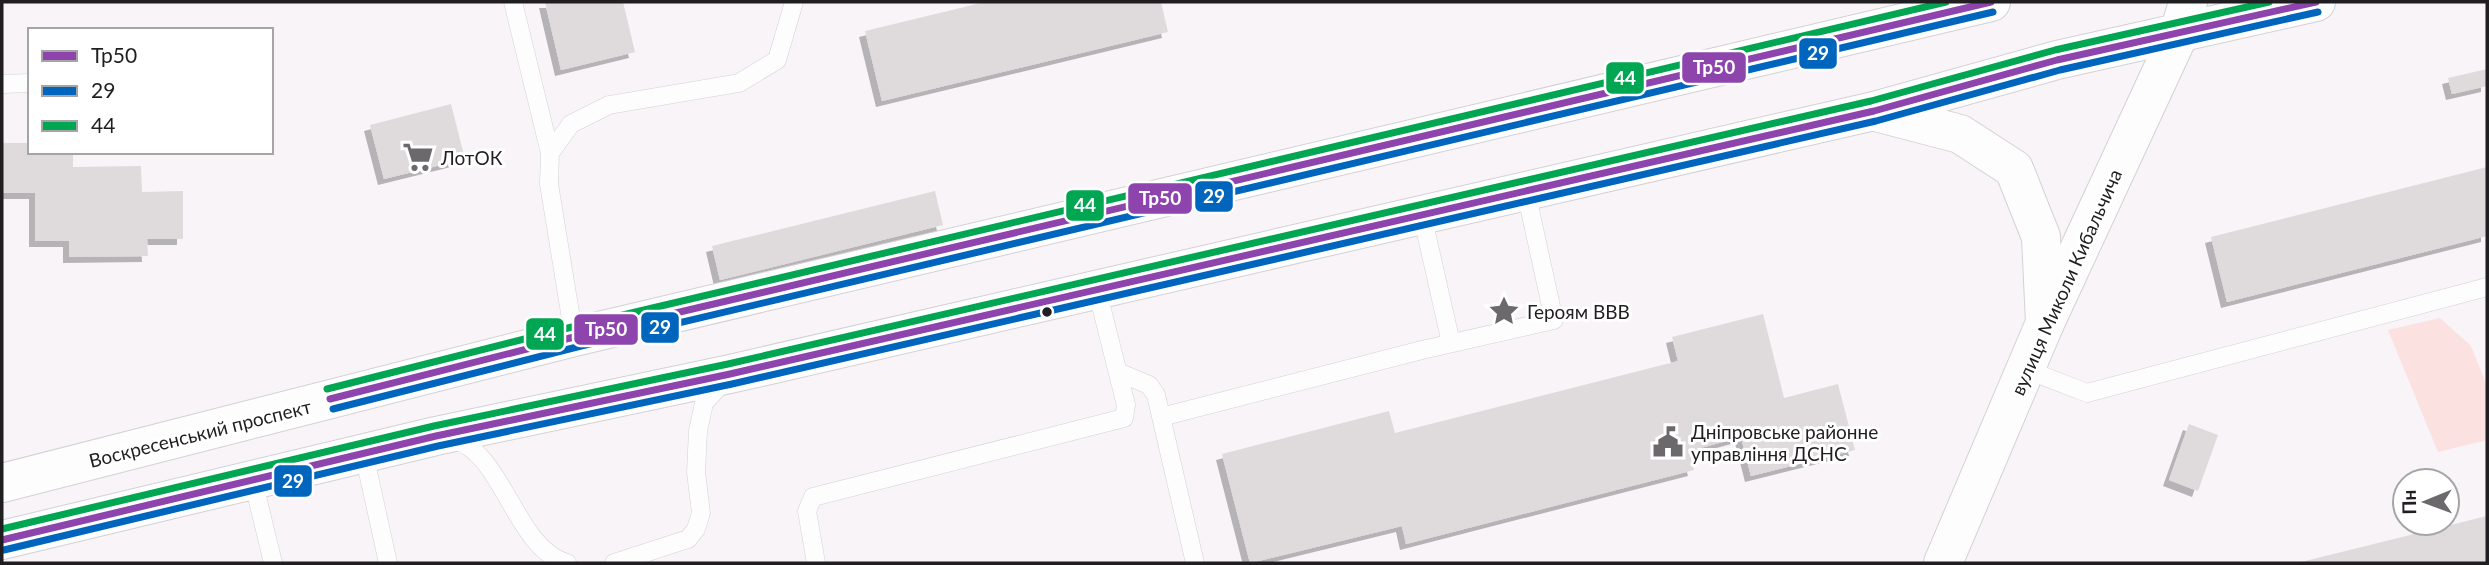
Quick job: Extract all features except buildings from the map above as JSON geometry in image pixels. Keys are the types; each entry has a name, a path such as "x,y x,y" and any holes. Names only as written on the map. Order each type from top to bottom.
{"main road":[{"name":"Воскресенський проспект","path":"2,483 574,337 1991,2"},
{"path":"2,540 436,436 730,374 1874,111 2057,60 2184,18 2316,2"},
{"name":"вулиця Миколи Кибальчича","path":"1943,563 2045,323 2184,18"},
{"path":"1874,111 1960,134 2014,169 2040,237 2045,323"}],"lane":[{"path":"513,2 550,153 549,184 574,337"},
{"path":"550,153 571,124 609,105 739,83 777,60 794,2"},
{"path":"2,84 28,83"},
{"path":"1161,417 1451,343 1554,320 1526,192"},
{"path":"1422,215 1451,343"},
{"path":"2025,369 2087,393 2487,287"},
{"path":"816,563 807,511 813,497 1118,422 1127,411 1097,290"},
{"path":"1118,372 1149,385 1156,395 1195,563"},
{"path":"614,563 688,539 696,529 701,513 696,472 698,431 704,403 730,374"},
{"path":"436,436 467,443 492,473 516,513 549,554 567,563"},
{"path":"364,454 388,563"},
{"path":"253,480 273,563"}],"shaded area":[{"path":"2440,318 2471,346 2487,386 2487,440 2438,452 2388,330"}],"transit line":[{"name":"44","path":"327,389 572,327 1946,2"},
{"name":"Тр50","path":"330,399 574,337 1991,2"},
{"name":"44","path":"2,529 434,426 728,364 1871,101 2055,50 2269,2"},
{"name":"Тр50","path":"2,540 436,436 730,374 1874,111 2057,60 2316,2"},
{"name":"29","path":"333,409 577,347 1993,12"},
{"name":"29","path":"4,550 438,446 732,384 1876,121 2060,70 2318,12"}],"place":[{"name":"ЛотОК","path":"418,157"},
{"name":"Героям ВВВ","path":"1504,311"},
{"name":"Дніпровське районне управління ДСНС","path":"1668,442"}]}
